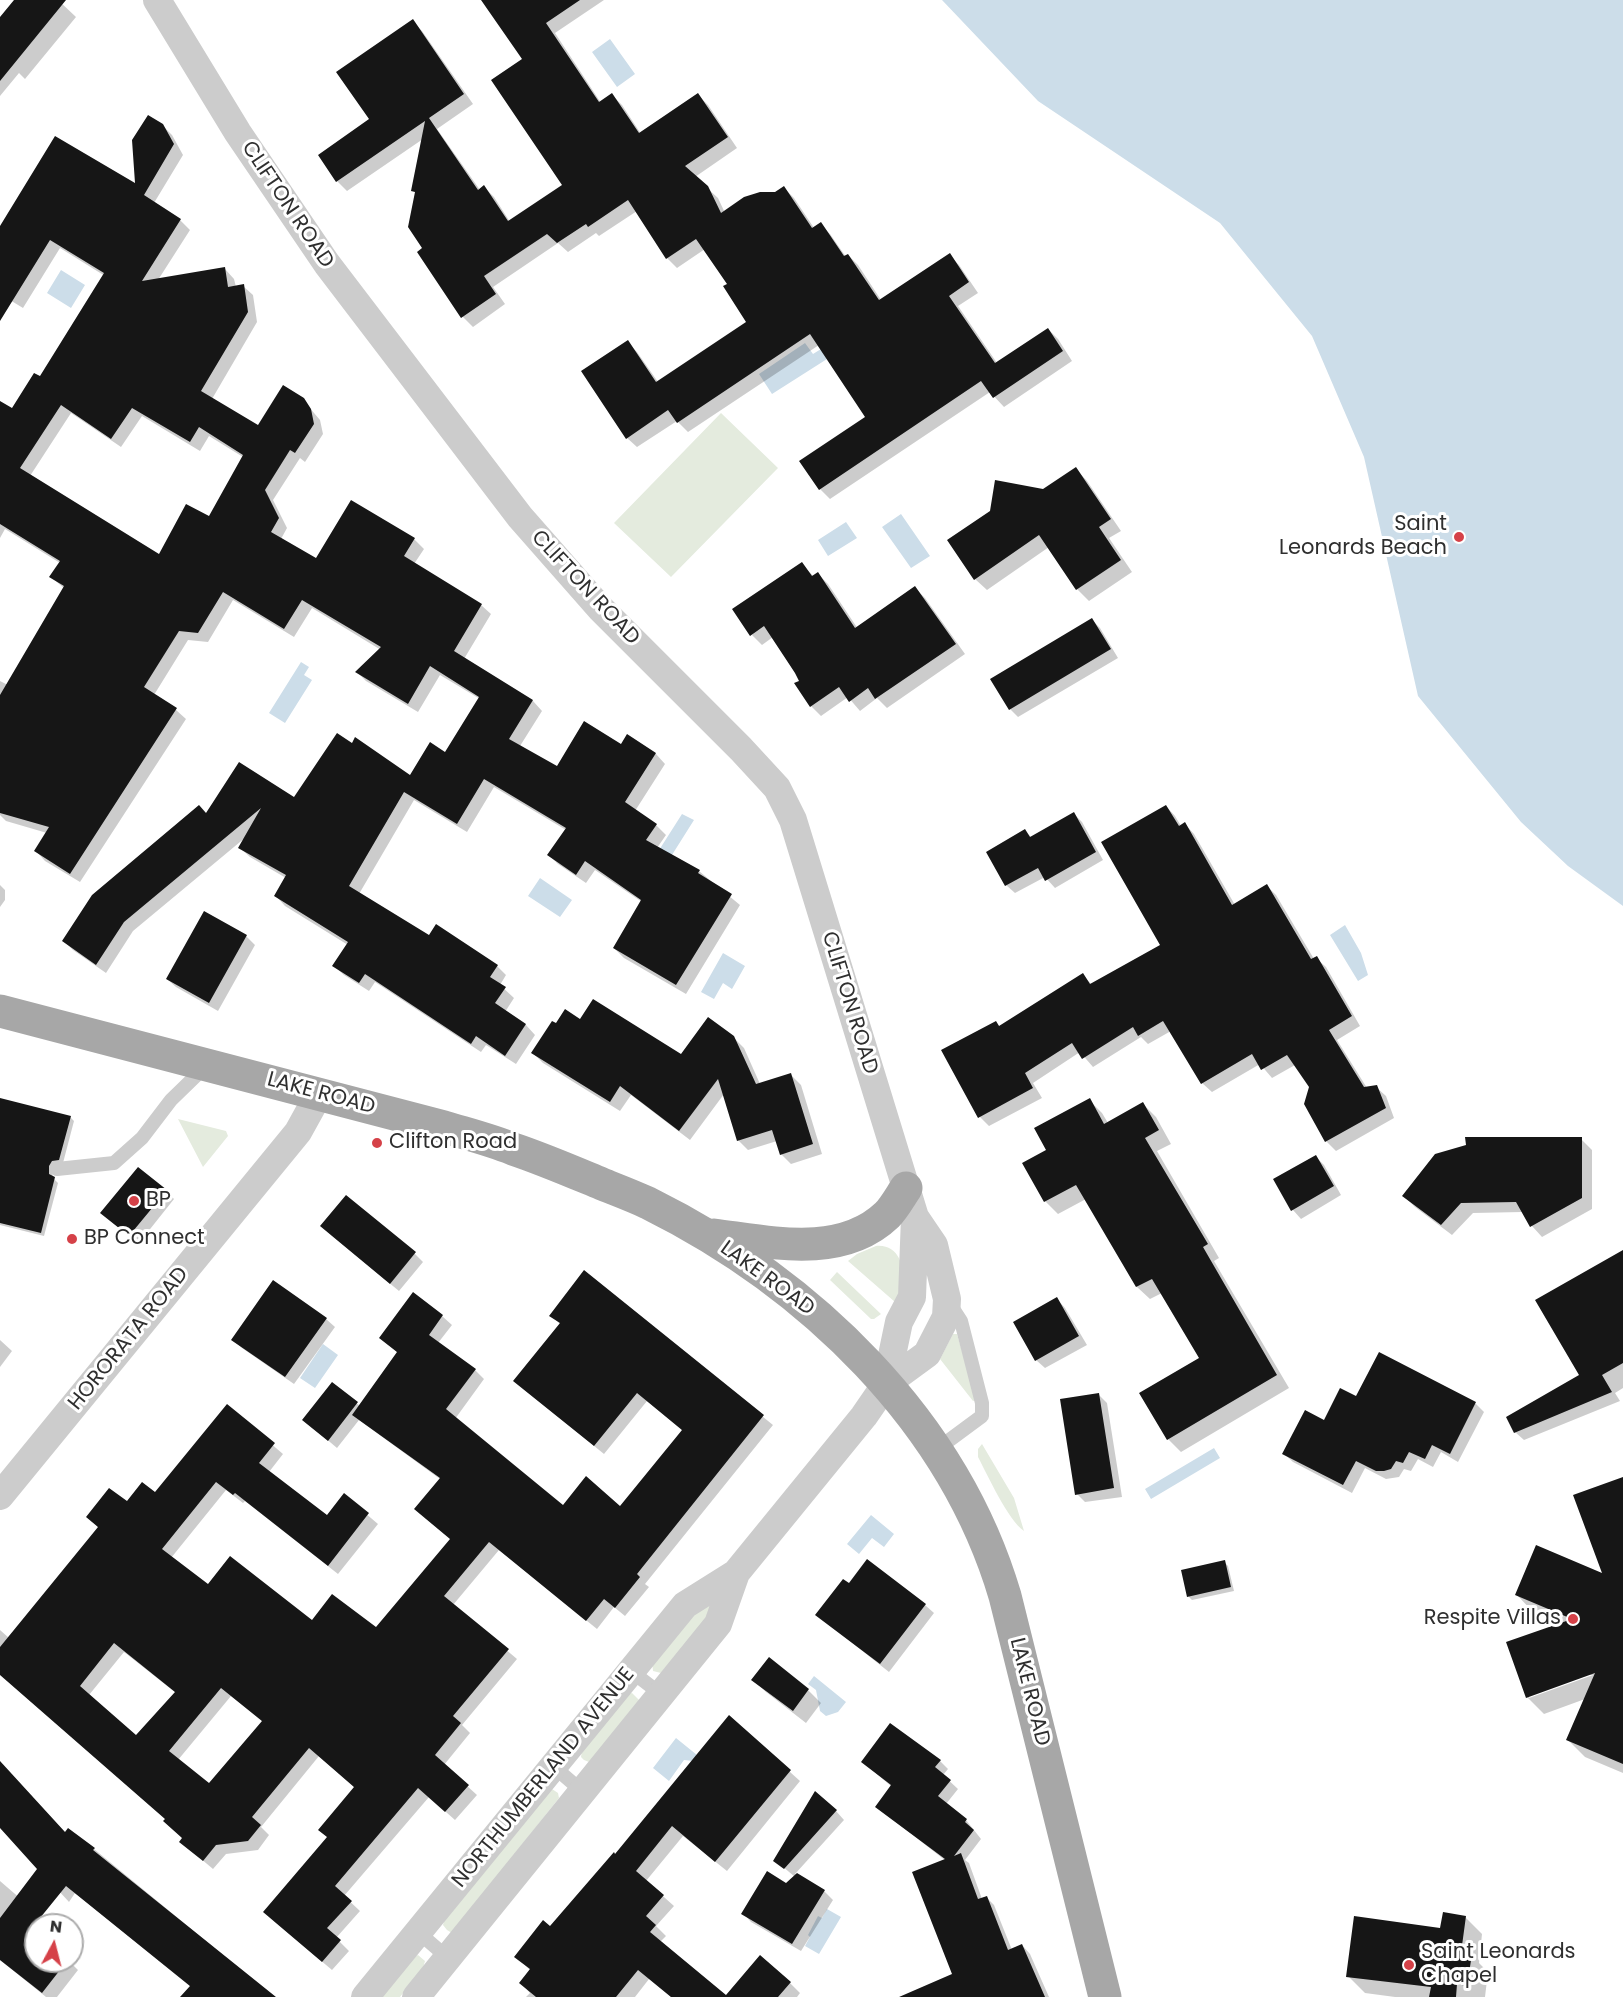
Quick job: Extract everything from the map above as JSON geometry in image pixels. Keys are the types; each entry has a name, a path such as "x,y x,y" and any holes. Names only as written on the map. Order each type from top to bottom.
{"main road":[{"name":"LAKE ROAD","path":"0,1011 444,1127 513,1148 647,1203 703,1233 783,1286 832,1328 886,1384 936,1450 965,1498 988,1546 1003,1588 1105,1997"},
{"path":"703,1233 759,1241 805,1244 835,1242 865,1231 889,1213 910,1203"}],"street":[{"name":"CLIFTON ROAD","path":"157,0 238,133 327,264 520,518 600,608 777,788 793,820 910,1203 934,1245 947,1299 946,1317 927,1354 886,1384"},
{"name":"HORORATA ROAD","path":"0,1496 298,1132 320,1094"},
{"name":"CLIFTON ROAD","path":"886,1384 899,1322 912,1297 910,1203"},
{"name":"NORTHUMBERLAND AVENUE","path":"365,1997 686,1605 736,1573 864,1416 886,1384"},
{"name":"NORTHUMBERLAND AVENUE","path":"416,1997 718,1624 736,1573"}],"lane":[{"path":"57,1169 114,1162 142,1138 171,1100 207,1064"},
{"path":"936,1450 982,1416 982,1403 961,1321 947,1299"},
{"path":"631,1671 662,1695"},
{"path":"553,1766 584,1792"},
{"path":"418,1932 448,1958"}],"shaded area":[{"path":"721,413 778,468 671,577 614,523"},
{"path":"178,1119 226,1131 228,1136 203,1167"},
{"path":"876,1246 890,1248 901,1263 902,1284 895,1302 848,1261 857,1254"},
{"path":"837,1272 881,1314 871,1319 830,1280"},
{"path":"953,1334 957,1334 976,1400 973,1401 940,1359"},
{"path":"982,1444 1014,1498 1024,1531 1005,1508 978,1457 978,1449"},
{"path":"704,1600 716,1606 661,1673 653,1671 652,1662"},
{"path":"632,1693 640,1701 589,1762 584,1760 581,1757 582,1750 628,1694"},
{"path":"552,1789 558,1793 559,1798 452,1933 447,1930 443,1925 445,1918"},
{"path":"418,1955 425,1961 423,1968 400,1997 380,1997 411,1959"}],"water":[{"path":"942,0 1623,0 1623,906 1568,866 1521,822 1418,696 1364,457 1312,336 1220,223 1038,101"},
{"path":"610,39 635,74 617,87 592,52"},
{"path":"61,270 85,285 71,308 47,293"},
{"path":"805,343 813,354 821,349 827,359 772,394 759,374"},
{"path":"901,514 930,556 911,568 882,527"},
{"path":"846,522 857,538 828,556 818,540"},
{"path":"301,662 309,667 304,675 312,680 285,723 269,713"},
{"path":"682,814 694,820 665,866 654,858"},
{"path":"540,878 572,900 560,917 528,896"},
{"path":"1345,925 1361,953 1368,975 1358,981 1330,935"},
{"path":"723,953 745,966 732,989 723,983 714,999 701,992"},
{"path":"323,1344 338,1355 315,1388 300,1378"},
{"path":"1214,1448 1220,1458 1151,1499 1145,1489"},
{"path":"871,1515 894,1534 884,1547 872,1538 859,1554 847,1544"},
{"path":"814,1676 846,1702 838,1712 826,1716 820,1711 816,1690 808,1684"},
{"path":"676,1738 697,1755 693,1761 684,1760 669,1781 653,1768"},
{"path":"827,1909 841,1917 819,1954 805,1946 818,1916 822,1918"}],"building":[{"path":"14,0 66,0 0,81 0,17"},
{"path":"481,0 580,0 546,23 599,102 612,93 639,133 698,93 728,137 685,166 708,186 721,213 744,197 760,192 775,192 784,186 812,228 821,222 844,256 848,254 879,300 950,253 969,282 949,296 995,363 1048,328 1063,351 993,398 981,381 819,490 799,461 865,417 810,334 677,423 668,410 626,439 581,371 628,340 656,382 746,322 723,286 727,284 696,239 666,259 628,200 588,227 586,224 557,243 547,234 484,276 496,294 461,318 417,252 422,248 408,227 415,192 411,191 425,121 336,182 318,155 369,119 336,72 413,19 464,94 429,118 478,190 484,185 508,221 562,185 491,80 522,59"},
{"path":"148,115 163,124 174,144 144,195 181,219 142,281 225,267 228,287 244,284 248,312 201,391 258,425 283,385 304,398 311,409 314,424 295,453 290,450 265,490 279,518 271,532 316,558 351,500 415,538 404,556 482,604 454,651 533,700 509,739 557,766 584,721 621,744 627,734 656,753 625,802 657,824 646,840 700,870 698,873 732,894 676,985 613,948 641,900 585,861 576,875 547,855 566,828 484,779 457,824 404,792 349,886 429,935 436,924 498,965 490,977 506,987 495,1003 526,1024 505,1056 476,1036 471,1044 365,974 359,983 332,966 348,942 274,896 286,875 238,848 261,808 124,922 96,965 62,941 92,895 199,805 206,813 239,762 294,797 337,733 352,743 355,737 410,775 430,742 445,752 479,697 430,666 408,704 355,672 381,647 302,600 284,629 223,592 198,633 179,631 144,687 177,708 70,874 34,851 49,827 0,813 0,695 64,586 49,577 60,561 0,524 0,401 12,408 34,373 40,376 104,273 50,240 0,321 0,226 55,136 135,183 132,140","holes":["61,405 111,439 132,408 190,442 199,427 243,455 209,516 186,504 159,554 20,468"]},
{"path":"1076,467 1111,519 1099,527 1121,560 1076,590 1039,535 974,580 947,540 990,511 995,480 1043,489"},
{"path":"802,562 812,576 818,572 855,628 915,586 956,644 875,699 868,688 849,702 839,687 810,707 794,683 799,681 795,673 764,626 750,636 732,609"},
{"path":"1092,618 1111,649 1009,710 990,679"},
{"path":"1166,805 1179,826 1185,822 1232,905 1267,884 1311,959 1317,956 1352,1016 1329,1030 1364,1087 1377,1085 1386,1108 1325,1142 1304,1104 1309,1087 1287,1055 1261,1070 1252,1054 1201,1084 1163,1021 1138,1036 1133,1027 1082,1059 1072,1043 1025,1073 1033,1088 978,1118 941,1050 996,1021 999,1026 1083,973 1090,984 1160,945 1101,842"},
{"path":"1074,812 1096,852 1045,881 1038,868 1005,886 986,852 1025,829 1030,837"},
{"path":"204,911 247,935 209,1003 166,979"},
{"path":"593,999 681,1054 708,1017 734,1036 756,1084 791,1073 813,1144 780,1155 772,1130 737,1141 718,1079 679,1131 620,1086 610,1102 531,1053 552,1021 556,1023 565,1009 580,1019"},
{"path":"0,1098 71,1116 59,1160 52,1161 49,1166 49,1174 55,1177 41,1233 0,1223"},
{"path":"1090,1098 1104,1124 1143,1102 1159,1130 1145,1138 1208,1244 1203,1247 1277,1375 1167,1440 1139,1393 1199,1358 1152,1279 1136,1287 1076,1185 1044,1202 1022,1163 1046,1150 1034,1128"},
{"path":"1465,1137 1582,1137 1582,1198 1530,1227 1516,1202 1461,1203 1441,1225 1402,1196 1435,1154 1466,1145"},
{"path":"1316,1155 1334,1186 1291,1211 1273,1179"},
{"name":"BP","path":"138,1167 167,1190 129,1236 100,1213"},
{"path":"346,1195 416,1252 390,1284 320,1226"},
{"path":"1623,1250 1623,1363 1602,1375 1612,1392 1514,1433 1506,1417 1579,1375 1535,1300"},
{"path":"584,1270 764,1415 637,1574 640,1577 615,1608 604,1599 586,1621 489,1542 444,1596 509,1649 453,1716 461,1723 435,1755 469,1785 445,1812 418,1788 335,1886 352,1901 327,1928 341,1940 322,1962 263,1912 327,1837 318,1830 354,1787 309,1748 252,1817 261,1825 248,1841 216,1845 203,1861 179,1842 182,1838 163,1821 165,1819 0,1675 0,1647 98,1527 86,1517 109,1488 127,1501 142,1482 155,1492 227,1404 275,1443 259,1463 327,1515 344,1493 369,1513 328,1566 235,1493 233,1495 216,1482 162,1549 208,1584 230,1556 312,1620 332,1594 376,1627 450,1539 414,1509 440,1478 352,1415 397,1352 379,1338 413,1292 443,1315 429,1335 476,1369 446,1409 563,1505 586,1476 620,1506 682,1430 637,1393 594,1446 513,1381 560,1323 549,1316","holes":["114,1643 175,1692 136,1735 80,1686","221,1688 262,1721 209,1783 169,1751"]},
{"path":"273,1280 327,1318 285,1377 231,1340"},
{"path":"1057,1297 1079,1336 1035,1361 1013,1322"},
{"path":"1379,1352 1476,1402 1450,1454 1432,1445 1425,1459 1409,1452 1403,1463 1396,1461 1391,1469 1384,1471 1376,1471 1356,1461 1343,1485 1282,1454 1305,1410 1324,1420 1340,1388 1356,1396"},
{"path":"332,1382 358,1402 328,1441 302,1420"},
{"path":"1099,1393 1114,1488 1075,1495 1060,1399"},
{"path":"1623,1477 1623,1764 1566,1740 1595,1673 1526,1698 1506,1642 1572,1619 1515,1595 1536,1545 1602,1573 1573,1495"},
{"path":"867,1559 926,1604 880,1664 815,1615 843,1579 849,1583"},
{"path":"1225,1560 1231,1587 1187,1597 1181,1570"},
{"path":"769,1657 809,1689 793,1711 751,1680"},
{"path":"729,1715 791,1770 715,1862 672,1826 636,1871 664,1895 646,1916 656,1925 650,1932 726,1995 760,1955 791,1982 778,1997 671,1997 638,1970 616,1997 536,1997 519,1983 530,1969 514,1957 543,1920 550,1926 614,1852 615,1854"},
{"path":"890,1723 941,1760 935,1767 951,1780 938,1796 967,1819 965,1822 974,1830 954,1856 961,1853 978,1899 987,1896 1008,1950 1022,1944 1045,1997 899,1997 952,1974 912,1872 945,1859 875,1807 891,1785 861,1762"},
{"path":"0,1761 65,1832 68,1828 95,1848 93,1850 276,1997 180,1997 190,1986 66,1886 44,1913 24,1913 24,1973 58,1973 42,1993 0,1960 0,1918 37,1869 0,1828"},
{"path":"815,1791 837,1810 784,1869 773,1861"},
{"path":"767,1871 786,1883 797,1873 825,1890 792,1944 741,1914"},
{"name":"Saint Leonards Chapel","path":"1443,1912 1466,1916 1461,1953 1472,1954 1467,1986 1457,1984 1456,1997 1429,1997 1431,1987 1346,1977 1354,1916 1440,1928"}],"place":[{"name":"Saint Leonards Beach","path":"1459,537"},
{"name":"Clifton Road","path":"377,1143"},
{"name":"BP","path":"134,1201"},
{"name":"BP Connect","path":"72,1239"},
{"name":"Respite Villas","path":"1573,1619"},
{"name":"Saint Leonards Chapel","path":"1409,1965"}]}
